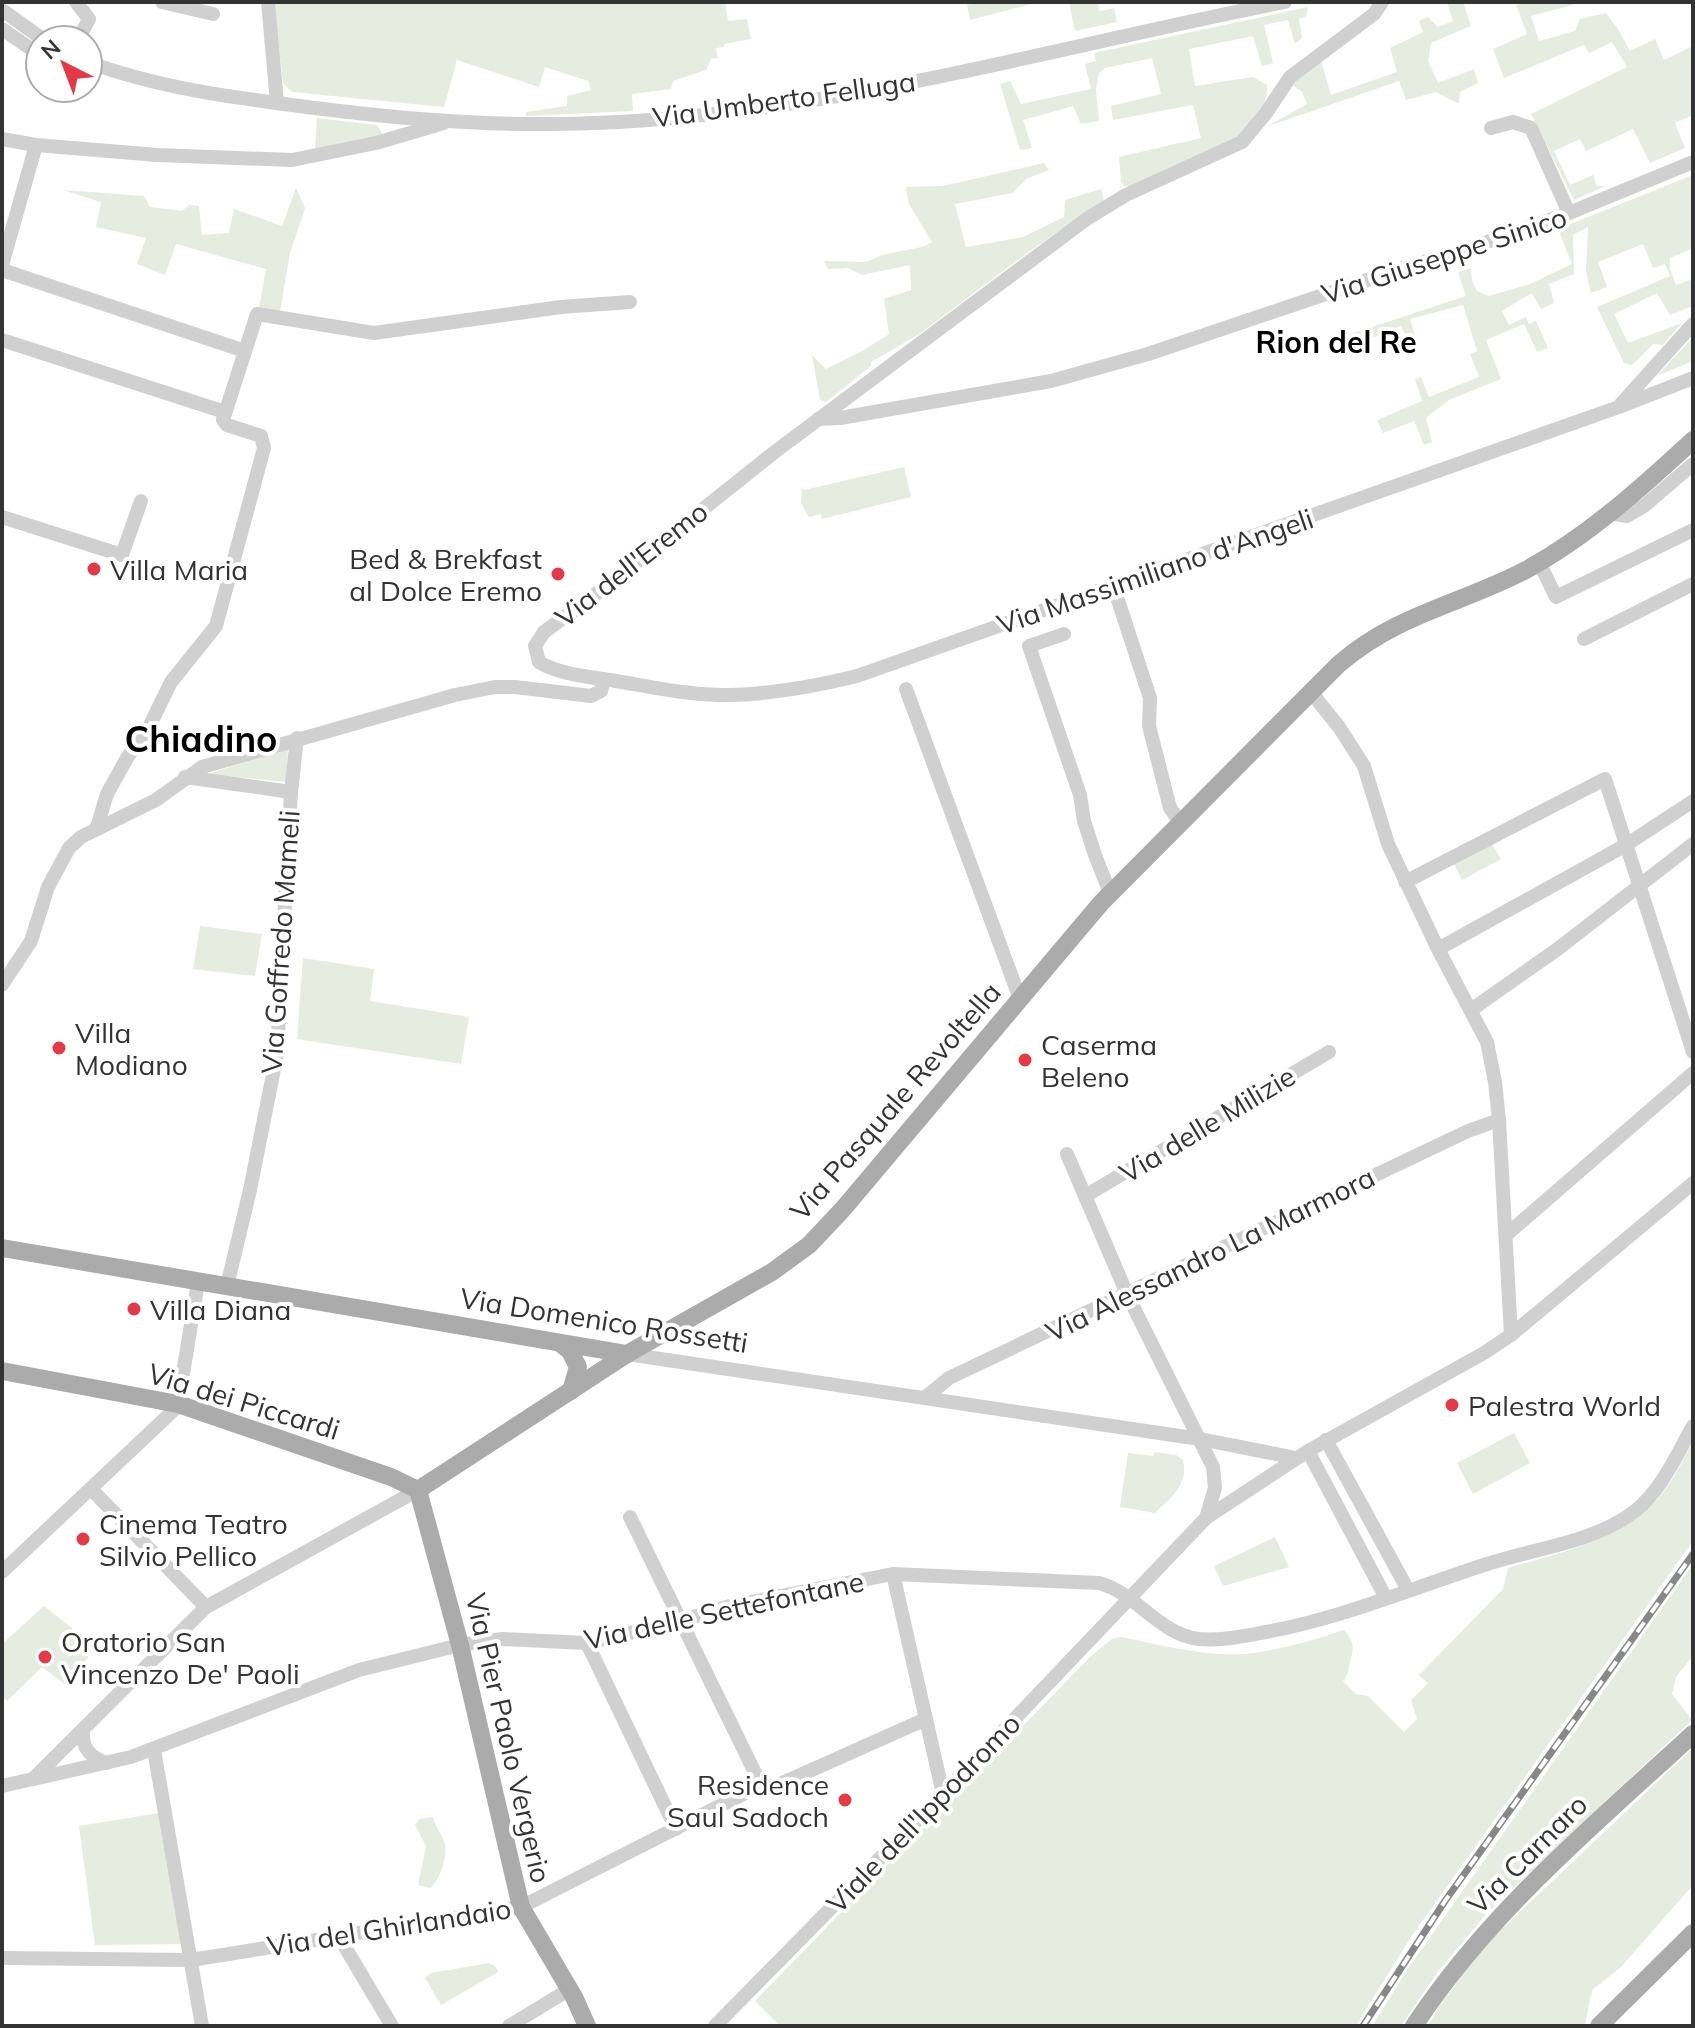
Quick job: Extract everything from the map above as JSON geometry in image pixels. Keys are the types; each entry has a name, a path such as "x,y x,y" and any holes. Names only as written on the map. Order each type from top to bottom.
{"main road":[{"name":"Via Pasquale Revoltella","path":"418,1490 627,1354 772,1272 809,1245 843,1209 1110,893 1339,664 1373,637 1413,616 1492,586 1539,562 1609,513 1693,440"},
{"name":"Via Domenico Rossetti","path":"2,1248 627,1354"},
{"path":"560,1343 570,1351 578,1367 571,1391"},
{"name":"Via dei Piccardi","path":"2,1371 178,1404 391,1477 418,1490"},
{"name":"Via Pier Paolo Vergerio","path":"418,1490 460,1645 521,1907 570,1989 587,2026"},
{"name":"Via Carnaro","path":"1414,2026 1460,1964 1517,1899 1693,1734"},
{"path":"1599,2026 1693,1933"}],"street":[{"path":"76,2 89,19 86,24"},
{"path":"162,2 213,14"},
{"path":"268,2 277,103"},
{"name":"Via Umberto Felluga","path":"104,67 169,85 229,97 385,117 551,124 630,121 809,100 1004,63 1285,2"},
{"name":"Via dell'Eremo","path":"604,679 549,668 539,662 535,653 538,639 818,419 1112,202 1242,142 1290,77 1374,14 1382,2"},
{"path":"2,10 24,26"},
{"path":"2,29 24,44"},
{"path":"2,139 36,145 157,155 292,160 376,143 450,121"},
{"path":"1491,128 1513,122 1531,128 1569,213"},
{"path":"36,145 2,268 245,351"},
{"name":"Via Giuseppe Sinico","path":"818,419 855,416 1051,381 1148,354 1569,213 1693,162"},
{"path":"97,827 107,794 150,725 171,682 216,626 264,448 261,436 224,423 257,314 374,333 561,307 630,302"},
{"path":"1619,407 1693,324"},
{"path":"2,340 225,412"},
{"name":"Via Massimiliano d'Angeli","path":"604,679 693,693 729,695 815,686 857,676 1619,407 1693,378"},
{"path":"1609,513 1627,516 1644,506 1693,464"},
{"path":"2,517 122,555 141,501"},
{"path":"1539,562 1556,597 1693,530"},
{"path":"1584,639 1693,584"},
{"path":"1113,585 1150,698 1149,726 1170,808 1180,822"},
{"path":"1064,634 1029,646 1080,795 1084,821 1095,855 1110,893"},
{"path":"2,985 31,941 48,887 69,848 97,827 156,800 202,767 455,695 495,687 515,687 591,696 601,691 604,679"},
{"path":"906,689 1020,999"},
{"path":"1310,691 1364,766 1383,832 1405,882 1487,1042 1499,1120 1511,1335"},
{"name":"Via Goffredo Mameli","path":"227,1286 277,1054 291,792 297,738"},
{"path":"185,777 291,792"},
{"path":"1405,882 1605,779 1693,1052"},
{"path":"1438,949 1626,845 1693,801"},
{"path":"1471,1010 1559,948 1693,844"},
{"name":"Via delle Milizie","path":"1085,1196 1329,1052"},
{"path":"1506,1235 1693,1073"},
{"name":"Via Alessandro La Marmora","path":"926,1397 949,1378 1468,1131 1499,1120"},
{"name":"Via delle Milizie","path":"1067,1154 1127,1294 1208,1452 1215,1488 1206,1518"},
{"name":"Viale dell'Ippodromo","path":"715,2026 943,1794 1206,1518 1302,1454 1511,1335 1693,1183"},
{"path":"4,1565 91,1489 178,1404 198,1282"},
{"name":"Via Domenico Rossetti","path":"627,1354 1302,1454"},
{"name":"Via delle Settefontane","path":"2,1786 154,1750 359,1670 460,1645 503,1639 587,1643 730,1606 893,1574 1099,1583 1112,1586 1165,1626 1184,1636 1219,1639 1328,1619 1491,1563 1569,1542 1622,1520 1652,1494 1693,1426"},
{"path":"1326,1440 1408,1590"},
{"path":"1302,1454 1386,1598"},
{"path":"91,1489 206,1607"},
{"name":"Via Pasquale Revoltella","path":"33,1779 206,1607 418,1490"},
{"path":"630,1517 761,1785"},
{"path":"893,1574 943,1794"},
{"path":"587,1643 676,1829"},
{"name":"Via del Ghirlandaio","path":"2,1958 191,1960 521,1907 761,1785 778,1785 926,1719"},
{"path":"83,1732 82,1739 90,1754 106,1763"},
{"path":"154,1750 202,2026"},
{"path":"339,1937 392,2026"},
{"path":"509,2026 570,1989"}],"shaded area":[{"path":"274,2 725,2 728,21 747,19 751,39 716,48 718,58 711,59 706,70 673,81 671,89 632,94 633,111 526,116 526,112 567,106 567,96 591,90 588,81 545,67 539,87 457,60 444,107 292,92 283,83"},
{"path":"977,2 1039,2 970,20 967,5"},
{"path":"1069,2 1097,2 1100,11 1114,8 1117,22 1075,31"},
{"path":"1447,2 1463,2 1471,26 1431,43 1428,61 1438,83 1474,69 1478,83 1460,92 1459,104 1436,92 1406,100 1399,81 1266,127 1307,104 1302,92 1291,84 1321,61 1331,95 1397,72 1390,48 1423,32 1419,21 1428,17 1438,27 1453,21"},
{"path":"1573,2 1573,5 1531,16 1539,41 1575,31 1580,19 1606,13 1630,51 1655,39 1664,60 1693,46 1693,115 1675,123 1685,148 1650,163 1633,129 1586,151 1580,139 1554,151 1570,185 1593,175 1597,186 1606,186 1574,200 1531,114 1627,67 1612,42 1589,53 1584,45 1504,78 1493,49 1527,34 1516,5"},
{"path":"1308,7 1306,17 1299,19 1302,38 1295,44 1288,20 1264,25 1273,63 1262,66 1253,36 1189,49 1195,86 1253,77 1267,85 1265,101 1258,116 1234,140 1132,187 1124,186 1119,157 1201,138 1193,105 1113,120 1111,106 1161,94 1152,58 1105,68 1099,73 1096,90 1099,121 1081,124 1073,106 1023,120 1032,148 1020,150 1000,84 1010,81 1021,104 1091,89 1085,64 1096,61 1094,53"},
{"path":"317,118 377,125 382,133 381,136 315,151"},
{"path":"1044,163 1049,170 1026,179 1012,193 955,204 966,247 1023,237 1064,217 1065,200 1101,189 1104,200 918,335 871,362 871,366 826,402 820,400 812,355 826,369 889,334 884,299 911,290 910,265 862,275 848,268 828,269 824,261 866,262 932,242 909,204 906,187 943,186"},
{"path":"1693,175 1693,248 1670,258 1670,269 1676,285 1693,279 1693,306 1670,315 1657,293 1614,314 1628,343 1682,323 1663,345 1653,344 1632,365 1624,363 1597,307 1670,276 1665,264 1653,268 1643,244 1598,262 1607,287 1591,293 1586,272 1588,227 1573,235 1574,274 1549,284 1554,303 1541,309 1532,293 1502,311 1509,325 1526,317 1529,324 1536,321 1548,348 1537,352 1524,324 1486,340 1501,379 1449,400 1426,418 1432,442 1424,445 1414,421 1383,433 1377,420 1422,401 1415,379 1421,377 1429,397 1479,377 1470,354 1477,351 1463,305 1410,319 1419,348 1413,351 1401,326 1348,348 1344,336 1466,296 1458,272 1471,268 1477,291 1489,296 1530,284 1572,264 1558,229"},
{"path":"296,188 305,208 290,253 280,311 259,308 266,269 176,244 165,275 137,264 146,238 96,227 101,202 63,190 144,196 150,207 182,211 189,205 199,206 202,235 229,233 234,209 282,226"},
{"path":"1693,337 1693,361 1657,376"},
{"path":"904,467 911,497 822,519 821,514 809,517 801,503 802,488"},
{"path":"288,749 286,782 207,774"},
{"path":"1491,842 1501,859 1462,880 1453,862"},
{"path":"200,926 262,934 255,976 193,969"},
{"path":"303,958 374,969 370,1001 469,1017 461,1064 297,1039"},
{"path":"1514,1433 1530,1463 1473,1494 1457,1463"},
{"path":"1693,1442 1693,1541 1411,1937 1356,2026 780,2026 755,2001 1092,1655 1112,1639 1121,1637 1199,1652 1246,1654 1296,1645 1344,1630 1353,1649 1343,1681 1356,1694 1368,1696 1404,1732 1417,1719 1411,1700 1428,1683 1419,1675 1503,1589 1508,1568 1570,1550 1611,1534 1629,1523 1666,1489"},
{"path":"1155,1452 1176,1455 1183,1460 1181,1484 1155,1513 1120,1507 1128,1453 1153,1456"},
{"path":"1275,1537 1289,1567 1223,1586 1214,1566"},
{"path":"1693,1564 1693,1656 1676,1677 1672,1694 1692,1720 1489,1911 1439,1970 1401,2026 1372,2026 1407,1970"},
{"name":"Oratorio San Vincenzo De' Paoli","path":"44,1606 96,1647 66,1685 42,1667 7,1701 2,1696 2,1644"},
{"path":"1693,1748 1693,1885 1621,1967 1592,1990 1585,2025 1428,2026 1484,1946"},
{"path":"159,1813 182,1944 95,1945 79,1826"},
{"path":"433,1817 444,1841 445,1852 440,1873 430,1888 418,1885 426,1846 415,1825 420,1819"},
{"path":"489,1963 498,1972 441,2005 425,1978 431,1973"}],"railway":[{"path":"1363,2026 1445,1901 1693,1554"}],"place":[{"name":"Villa Maria","path":"94,569"},
{"name":"Bed & Brekfast al Dolce Eremo","path":"558,574"},
{"name":"Villa Modiano","path":"59,1048"},
{"name":"Caserma Beleno","path":"1025,1060"},
{"name":"Villa Diana","path":"134,1309"},
{"name":"Palestra World","path":"1452,1405"},
{"name":"Cinema Teatro Silvio Pellico","path":"83,1539"},
{"name":"Oratorio San Vincenzo De' Paoli","path":"45,1657"},
{"name":"Residence Saul Sadoch","path":"845,1800"}],"district":[{"name":"Rion del Re","path":"1336,342"},
{"name":"Chiadino","path":"201,738"}]}
